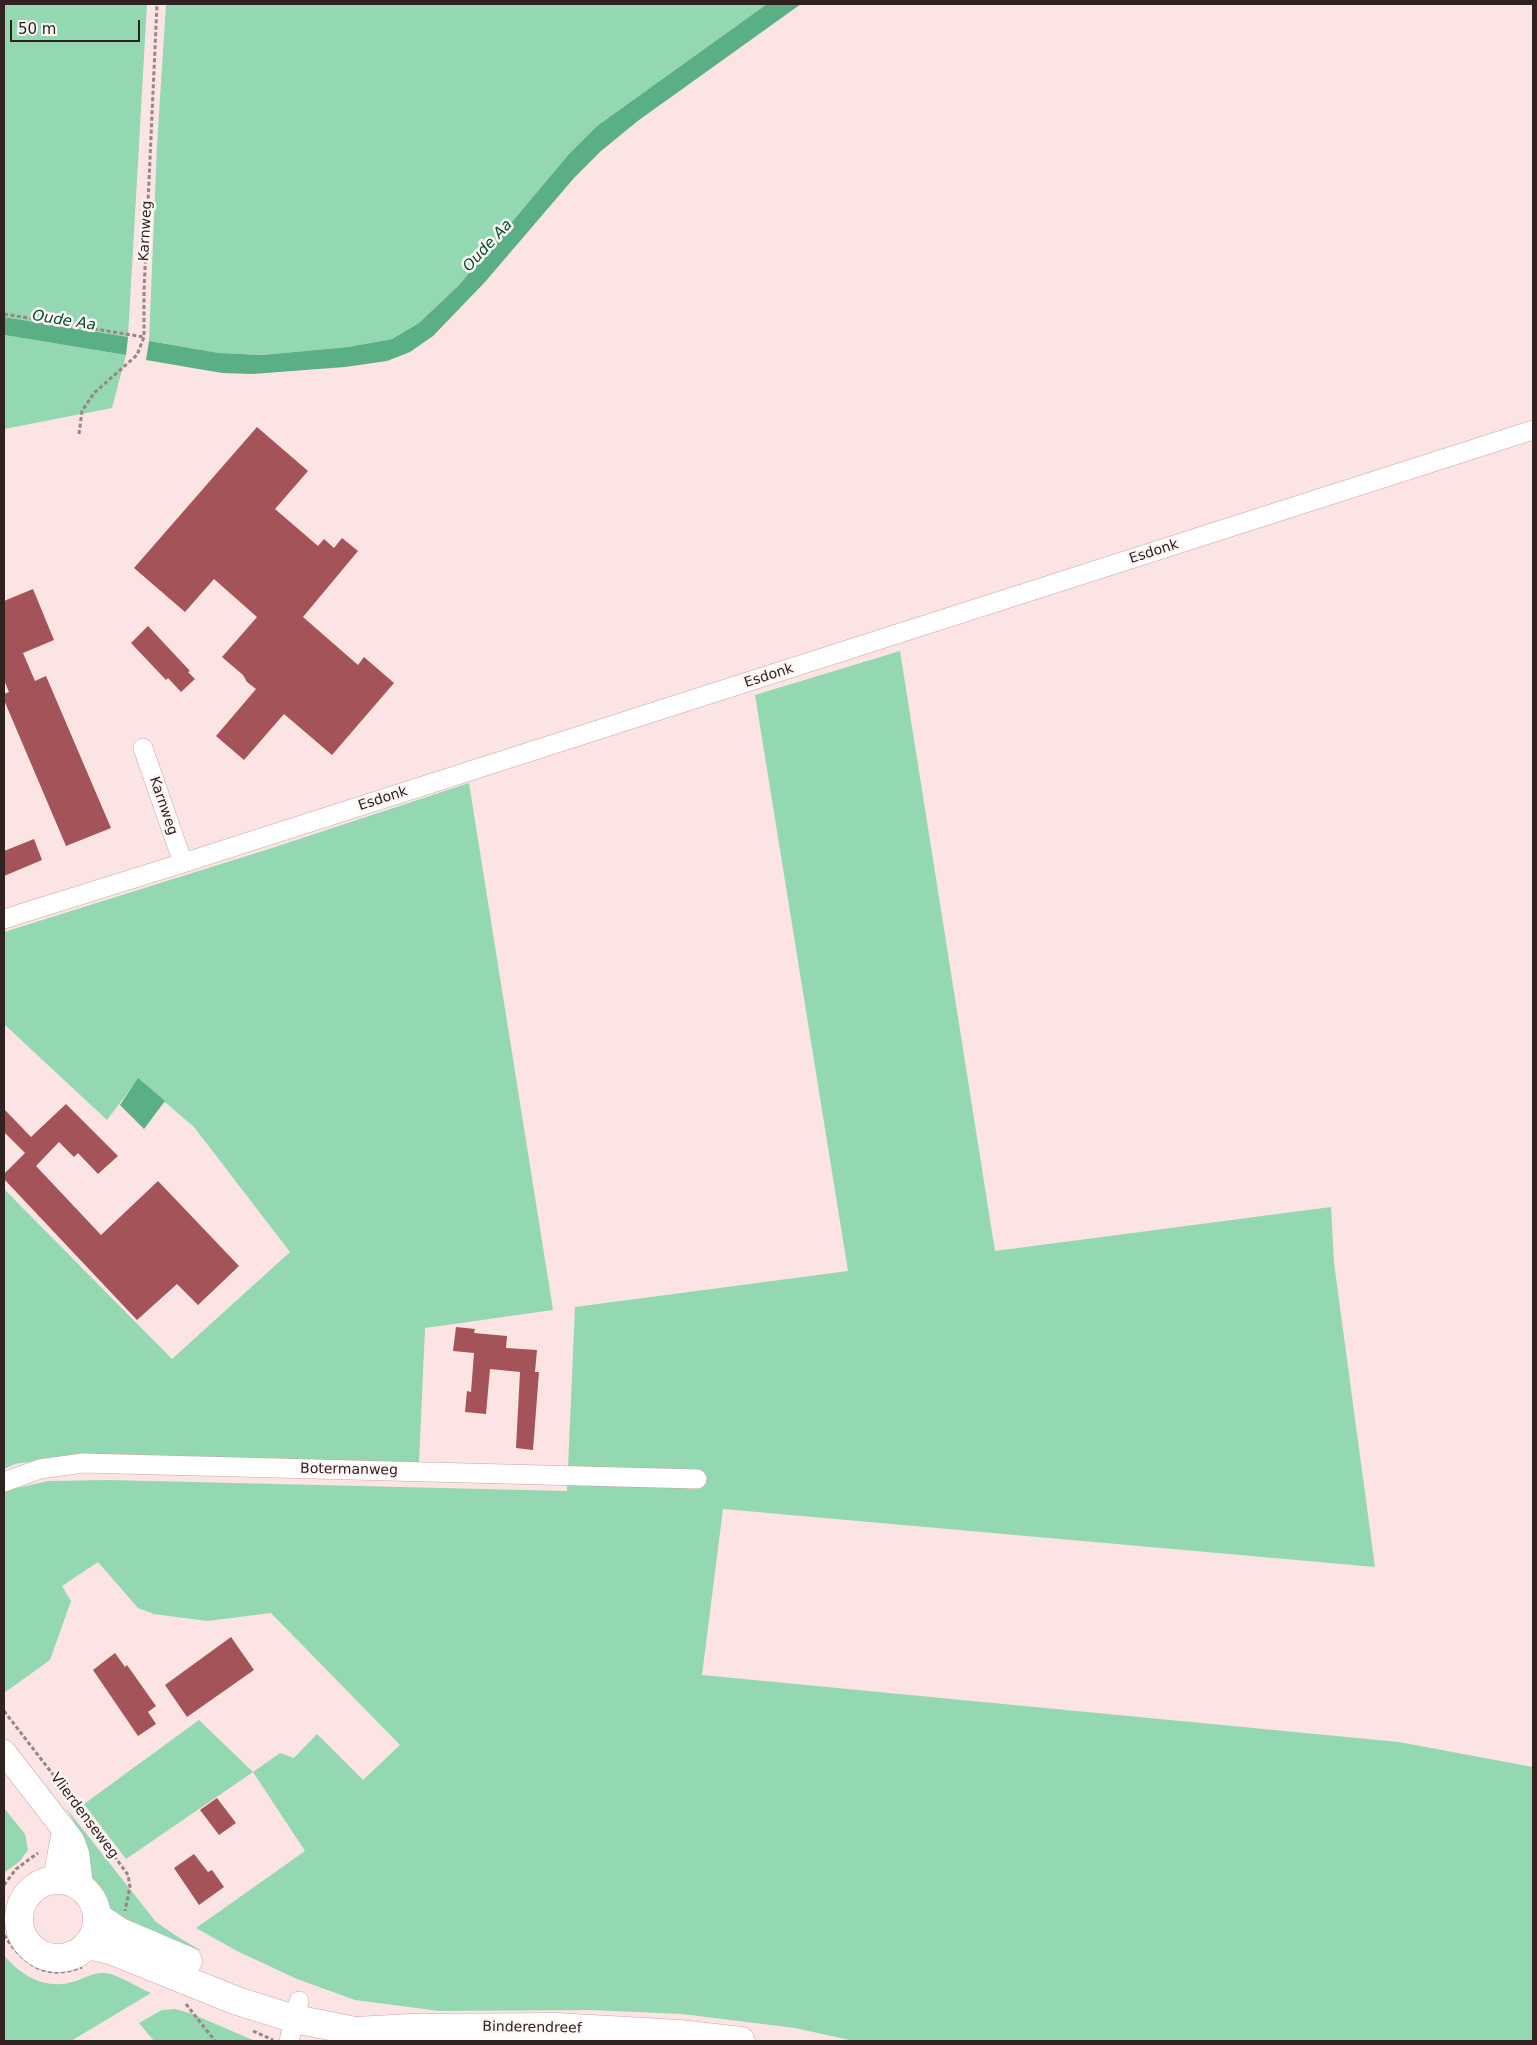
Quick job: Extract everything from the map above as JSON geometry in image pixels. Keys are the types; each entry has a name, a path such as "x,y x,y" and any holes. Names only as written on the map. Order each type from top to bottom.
{"main road":[{"path":"109,1925 96,1932 88,1946 72,1956 54,1958 37,1952 24,1938 11,1917 20,1909 11,1891 55,1879 69,1880 81,1886 93,1900 109,1925 241,1983 294,2021"},
{"path":"88,1946 113,1951 237,2001 294,2021"},
{"name":"Binderendreef","path":"294,2021 356,2031 412,2028 556,2027 679,2034 741,2041"}],"street":[{"name":"Esdonk","path":"4,919 183,864 1533,430"},
{"name":"Karnweg","path":"144,748 183,864"},
{"name":"Botermanweg","path":"4,1482 40,1470 83,1463 697,1479"},
{"name":"Vlierdenseweg","path":"4,1752 72,1840 77,1853 81,1886"},
{"name":"Vlierdenseweg","path":"55,1879 64,1832"}],"path":[{"name":"Karnweg","path":"79,434 82,411 94,393 137,355 144,337 144,291 157,4"},
{"path":"4,314 144,337"},
{"name":"Vlierdenseweg","path":"4,1711 128,1875 130,1887 109,1925"},
{"path":"11,1891 16,1869 40,1852"},
{"path":"183,2001 215,2041"}],"shaded area":[{"path":"4,4 147,4 128,337 4,317"},
{"path":"166,4 767,4 597,126 569,154 459,285 419,323 392,339 348,347 262,355 219,353 149,341 157,145"},
{"path":"767,4 801,4 639,120 601,151 574,178 485,282 433,336 410,352 387,361 345,367 253,374 222,373 146,360 149,341 219,353 262,355 348,347 392,339 419,323 459,285 569,154 597,126"},
{"path":"4,317 128,337 126,355 4,335"},
{"path":"4,335 126,355 112,408 4,429"},
{"path":"900,651 995,1251 1331,1207 1334,1263 1375,1567 723,1509 702,1675 1399,1742 1533,1767 1533,2041 854,2041 795,2028 682,2014 591,2010 439,2011 355,2000 297,1979 237,1951 196,1928 305,1851 253,1772 280,1753 294,1758 317,1734 363,1780 400,1745 271,1613 207,1621 154,1614 138,1608 98,1562 62,1586 71,1601 50,1660 4,1693 4,1491 48,1481 110,1480 567,1491 575,1307 848,1271 755,695"},
{"path":"469,783 553,1310 425,1328 419,1462 48,1459 15,1464 4,1469 4,1189 172,1359 290,1252 194,1127 138,1079 107,1120 4,1024 4,932 272,848"},
{"path":"138,1078 165,1101 144,1129 120,1105"},
{"path":"199,1720 253,1772 126,1859 84,1804"},
{"path":"4,1808 25,1834 28,1850 20,1861 4,1873"},
{"path":"66,1808 156,1922 202,1951 144,1934 105,1908 100,1894 89,1880 79,1830"},
{"path":"4,1955 25,1974 43,1982 62,1984 105,1973 121,1978 151,1993 71,2041 4,2041"},
{"path":"175,2009 190,2013 255,2041 154,2041 139,2023 162,2010"}],"building":[{"path":"257,427 308,471 275,509 318,546 324,539 334,548 342,538 358,551 303,617 358,665 364,657 394,683 332,755 284,714 244,760 216,736 256,689 222,657 257,617 214,579 185,612 134,568"},
{"path":"33,589 54,640 23,653 35,681 46,676 111,828 66,846 4,700 4,694 9,692 4,680 4,601"},
{"path":"148,626 190,671 188,672 195,679 181,692 168,678 166,680 131,643"},
{"path":"34,839 42,860 4,876 4,851"},
{"path":"66,1104 118,1156 98,1174 78,1153 74,1157 59,1142 36,1166 101,1235 158,1181 239,1266 198,1305 177,1284 137,1320 4,1179 4,1174 25,1153 4,1132 4,1109 31,1137"},
{"path":"456,1327 475,1329 474,1333 507,1336 506,1348 537,1350 535,1372 539,1372 533,1450 516,1448 520,1372 490,1369 486,1414 465,1412 467,1391 471,1392 474,1353 453,1351"},
{"path":"231,1637 254,1670 187,1717 165,1685"},
{"path":"115,1653 125,1667 127,1665 156,1706 148,1712 156,1724 138,1736 93,1670"},
{"path":"217,1798 236,1823 219,1835 200,1810"},
{"path":"194,1854 208,1872 212,1870 224,1887 199,1905 174,1868"}],"water label":[{"name":"Oude Aa","path":"488,246"},
{"name":"Oude Aa","path":"64,321"}]}
